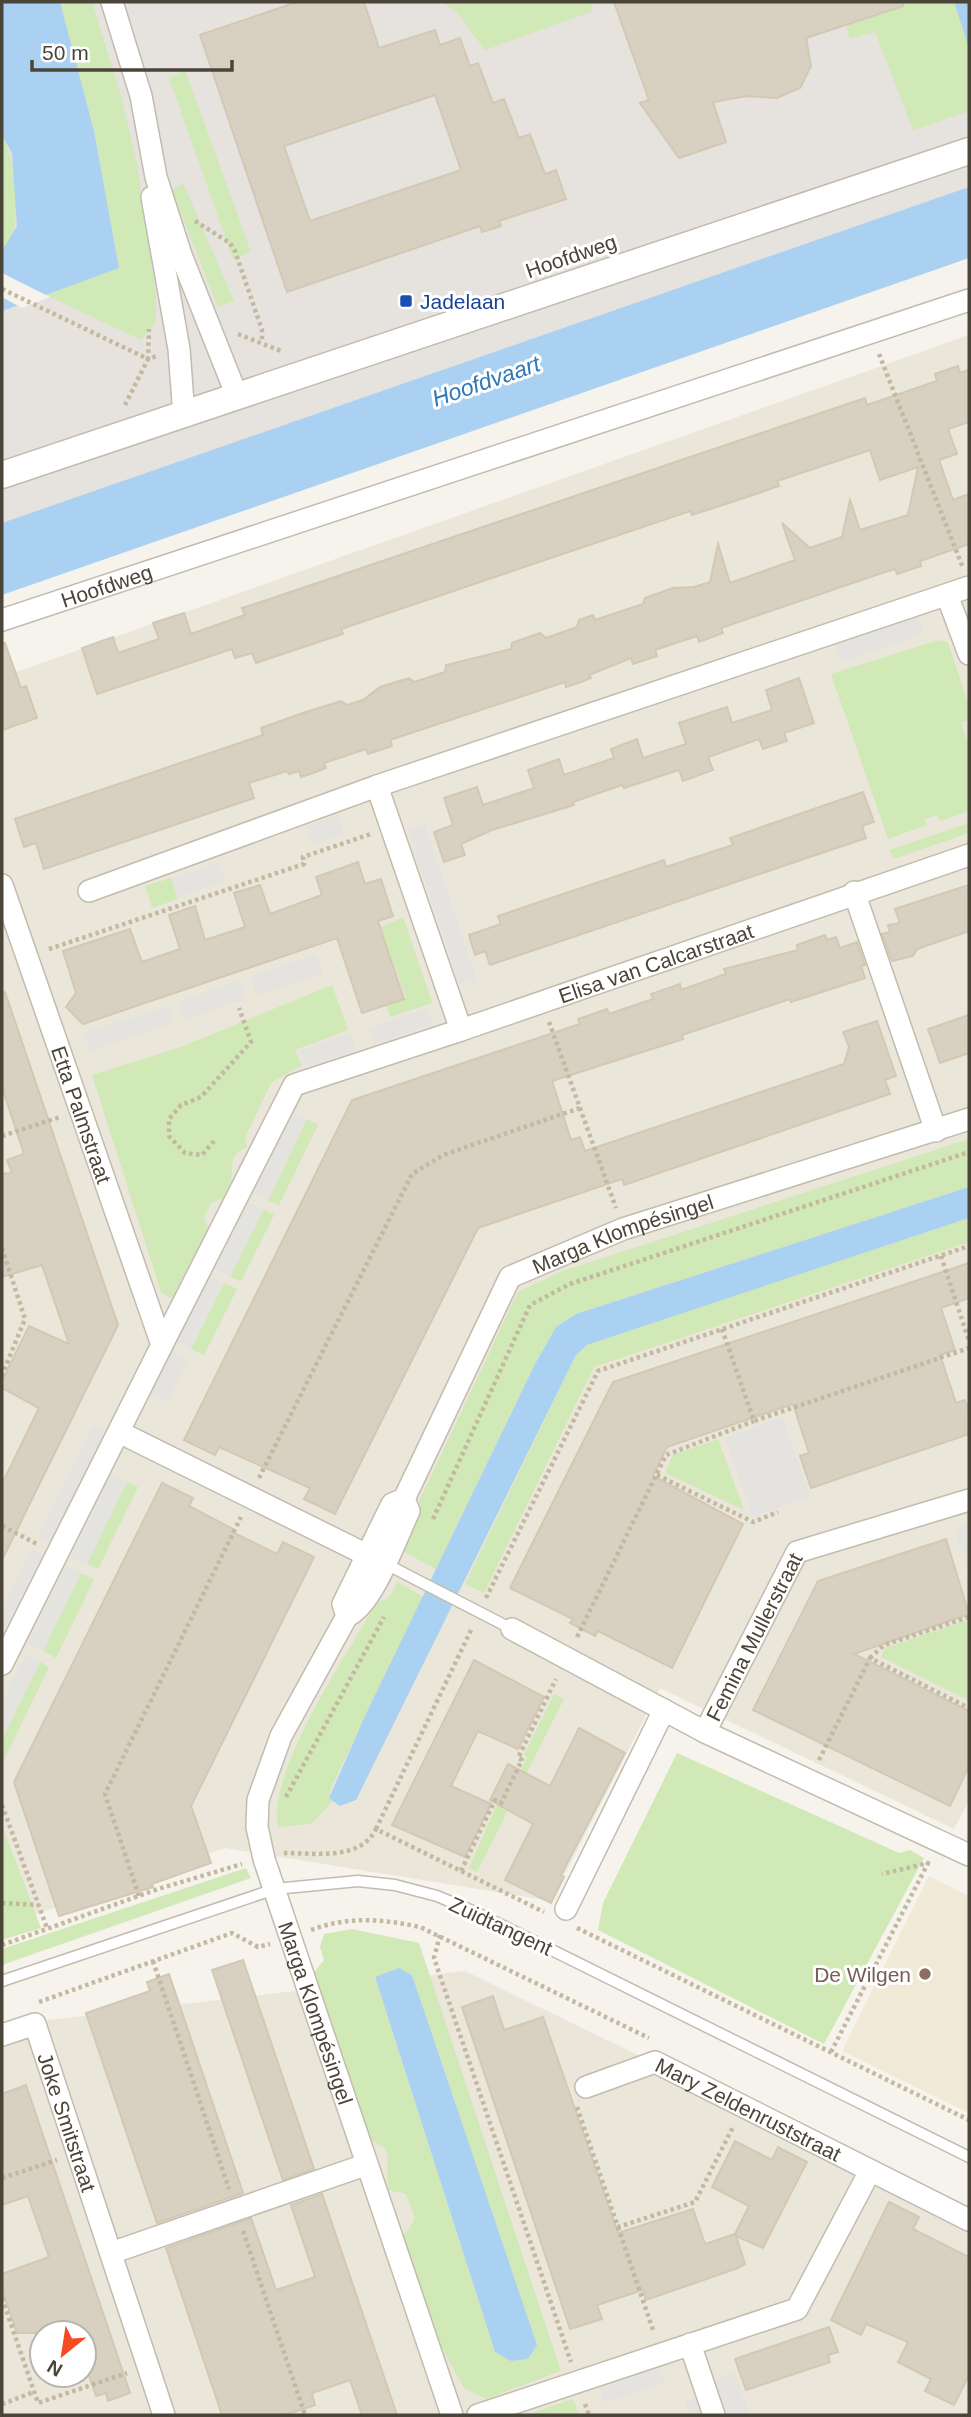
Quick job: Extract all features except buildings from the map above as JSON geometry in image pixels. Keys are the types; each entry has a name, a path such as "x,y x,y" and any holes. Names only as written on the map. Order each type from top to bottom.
{"street":[{"path":"112,2 141,96 156,177 181,255 237,396"},
{"name":"Hoofdweg","path":"2,475 969,151"},
{"path":"156,177 152,195 155,222 179,349 184,416"},
{"name":"Hoofdweg","path":"2,620 969,300"},
{"path":"89,891 377,786 947,595 967,579"},
{"path":"947,595 969,654"},
{"path":"2,1664 293,1085 461,1030 377,786"},
{"name":"Elisa van Calcarstraat","path":"461,1030 853,892 969,855"},
{"name":"Etta Palmstraat","path":"2,885 162,1345"},
{"path":"853,892 936,1131"},
{"name":"Marga Klompésingel","path":"452,2415 365,2165 264,1859 257,1827 258,1800 281,1737 347,1616 360,1611 375,1559 410,1511 404,1499 510,1277 624,1229 969,1119"},
{"path":"119,1432 375,1559"},
{"name":"Femina Mullerstraat","path":"705,1732 796,1552 969,1500"},
{"name":"Femina Mullerstraat","path":"512,1629 565,1660 705,1732 967,1848"},
{"path":"563,1917 664,1710"},
{"name":"Joke Smitstraat","path":"2,2035 36,2024 164,2415"},
{"name":"Mary Zeldenruststraat","path":"586,2087 654,2062 969,2220"},
{"path":"111,2253 365,2165"},
{"path":"478,2415 797,2309 870,2171"},
{"path":"690,2344 714,2415"}],"lane":[{"name":"Femina Mullerstraat","path":"375,1559 512,1629"},
{"name":"Zuidtangent","path":"2,1981 275,1889 358,1881 395,1885 437,1896 475,1912 969,2157"}],"path":[{"path":"164,202 230,243 262,330 262,342"},
{"path":"2,289 148,359 179,349"},
{"path":"211,334 235,333 262,342 279,352 291,348"},
{"path":"871,334 967,579"},
{"path":"116,410 125,405 148,359"},
{"path":"28,956 304,864 303,857 391,828"},
{"path":"542,1002 624,1229"},
{"path":"214,1141 202,1155 185,1153 169,1136 169,1119 181,1105 201,1097 251,1042 239,1008"},
{"path":"139,1896 105,1794 412,1174 443,1155 580,1108"},
{"path":"2,1136 80,1110"},
{"path":"428,1529 530,1305 570,1284 969,1152"},
{"path":"281,1840 280,1853 351,1851 363,1847 376,1829 475,1610 598,1371 969,1246"},
{"path":"2,1248 25,1319 2,1375"},
{"path":"941,1255 969,1342"},
{"path":"722,1329 754,1421"},
{"path":"461,1871 495,1800 501,1803 522,1760 518,1758 565,1660 671,1451 748,1427 754,1421 969,1348"},
{"path":"657,1475 753,1522 778,1512"},
{"path":"2,1526 58,1554"},
{"path":"284,1801 386,1613"},
{"path":"810,1780 870,1658 884,1645 969,1617"},
{"path":"870,1658 969,1708"},
{"path":"2,1805 47,1928"},
{"path":"376,1829 563,1917 969,2120"},
{"path":"2,1945 139,1896 222,1869 264,1859"},
{"path":"831,2052 928,1863 881,1874"},
{"path":"2,1903 38,1905"},
{"path":"31,2005 232,1933 258,1947 335,1921 380,1919 440,1935 655,2042"},
{"path":"440,1935 434,1958 589,2415"},
{"path":"153,1961 305,2415"},
{"path":"586,2087 572,2092 661,2354"},
{"path":"618,2227 695,2202 743,2108"},
{"path":"2,2178 78,2153"},
{"path":"2,2298 38,2403 148,2366"},
{"path":"2,2404 34,2392"}],"shaded area":[{"path":"2,2 969,2 969,217 2,545"},
{"path":"969,335 969,1801 954,1829 660,1688 551,1901 225,1848 2,1926 2,677"},
{"path":"918,615 924,633 842,662 836,644"},
{"path":"338,815 344,834 313,845 306,826"},
{"path":"425,824 476,979 459,984 408,830"},
{"path":"218,862 225,881 178,897 171,878"},
{"path":"316,954 323,974 257,996 250,976"},
{"path":"239,981 246,999 185,1020 178,1002"},
{"path":"167,1006 173,1023 90,1051 84,1033"},
{"path":"427,1008 432,1024 374,1044 368,1028"},
{"path":"350,1033 356,1050 305,1067 299,1051"},
{"path":"291,1112 307,1119 268,1200 252,1193"},
{"path":"248,1202 264,1209 230,1277 214,1269"},
{"path":"209,1276 224,1283 191,1349 176,1341"},
{"path":"172,1351 188,1359 167,1402 151,1394"},
{"path":"782,1417 810,1496 753,1517 725,1438"},
{"path":"93,1425 108,1432 53,1545 38,1537"},
{"path":"111,1474 127,1482 87,1564 71,1556"},
{"path":"969,1523 969,1572 954,1528"},
{"path":"32,1549 47,1557 8,1635 2,1631 2,1609"},
{"path":"66,1565 81,1573 43,1651 28,1644"},
{"path":"25,1655 40,1662 2,1739 2,1701"},
{"name":"De Wilgen","path":"929,1876 969,1896 969,2113 842,2051"},
{"path":"465,1971 969,2216 969,2415 2,2415 2,2039 49,2020"},
{"path":"659,2366 664,2383 604,2403 599,2386"},
{"path":"735,2373 749,2415 689,2415 685,2401 702,2396 698,2385"}],"green space":[{"path":"60,2 92,2 121,96 137,164 156,294 156,321 141,340 46,295 119,268 94,131"},
{"path":"441,2 590,2 593,11 485,50 455,10"},
{"path":"839,2 954,2 969,45 969,111 913,130 875,32 850,39"},
{"path":"185,70 251,252 233,259 169,78"},
{"path":"2,136 14,177 16,212 14,228 2,251"},
{"path":"183,183 234,301 218,307 172,190"},
{"path":"939,640 948,643 969,706 969,720 961,723 969,746 969,811 940,821 937,815 924,819 927,825 888,839 831,674"},
{"path":"969,823 969,833 893,859 889,850"},
{"path":"171,878 178,899 152,908 145,886"},
{"path":"403,917 432,1003 391,1017 386,1006 406,998 381,927"},
{"path":"332,985 348,1030 295,1050 302,1065 271,1083 245,1138 247,1147 234,1158 231,1181 223,1198 211,1203 204,1217 208,1228 172,1298 161,1292 92,1075 181,1047"},
{"path":"307,1119 318,1125 279,1205 268,1200"},
{"path":"969,1139 969,1187 576,1314 556,1327 535,1364 436,1569 397,1548 518,1292 560,1272"},
{"path":"264,1209 274,1215 241,1281 230,1277"},
{"path":"969,1218 969,1242 594,1367 484,1593 465,1584 576,1355 587,1345"},
{"path":"224,1283 237,1289 204,1355 191,1349"},
{"path":"718,1439 744,1510 665,1473 673,1455"},
{"path":"127,1482 138,1487 98,1569 87,1564"},
{"path":"81,1573 94,1579 56,1658 43,1651"},
{"path":"398,1582 423,1597 331,1788 329,1798 333,1801 311,1824 278,1827 278,1804 284,1776 312,1713 377,1602 388,1599"},
{"path":"965,1621 969,1624 969,1701 881,1657 885,1648"},
{"path":"40,1662 49,1667 2,1764 2,1739"},
{"path":"554,1694 564,1699 477,1872 469,1868 497,1804 503,1806 527,1758 524,1755"},
{"path":"677,1753 899,1853 910,1850 924,1858 824,2044 598,1930 603,1903"},
{"path":"2,1826 41,1928 2,1940"},
{"path":"246,1868 251,1878 2,1965 2,1949"},
{"path":"352,1929 419,1943 561,2371 486,2399 464,2388 441,2346 403,2237 415,2219 406,2194 388,2190 387,2150 369,2138 310,1977 324,1960 320,1947 324,1934","holes":["399,1968 412,1975 537,2345 528,2359 511,2361 495,2352 375,1978"]},
{"path":"573,2399 579,2415 526,2415"}],"water":[{"path":"2,2 60,2 94,131 119,268 2,311 2,251 17,226 12,153 2,136"},
{"path":"954,2 969,2 968,45"},
{"name":"Hoofdvaart","path":"969,187 969,258 2,595 2,523"},
{"path":"969,1187 969,1218 587,1345 576,1355 356,1800 340,1806 329,1798 365,1716 535,1364 556,1327 576,1314"},
{"path":"399,1968 412,1975 537,2345 528,2359 511,2361 495,2352 375,1977"}],"pier":[{"path":"2,273 50,297 22,308 2,297"}],"place":[{"name":"Jadelaan","path":"406,301"},
{"name":"De Wilgen","path":"925,1974"}]}
